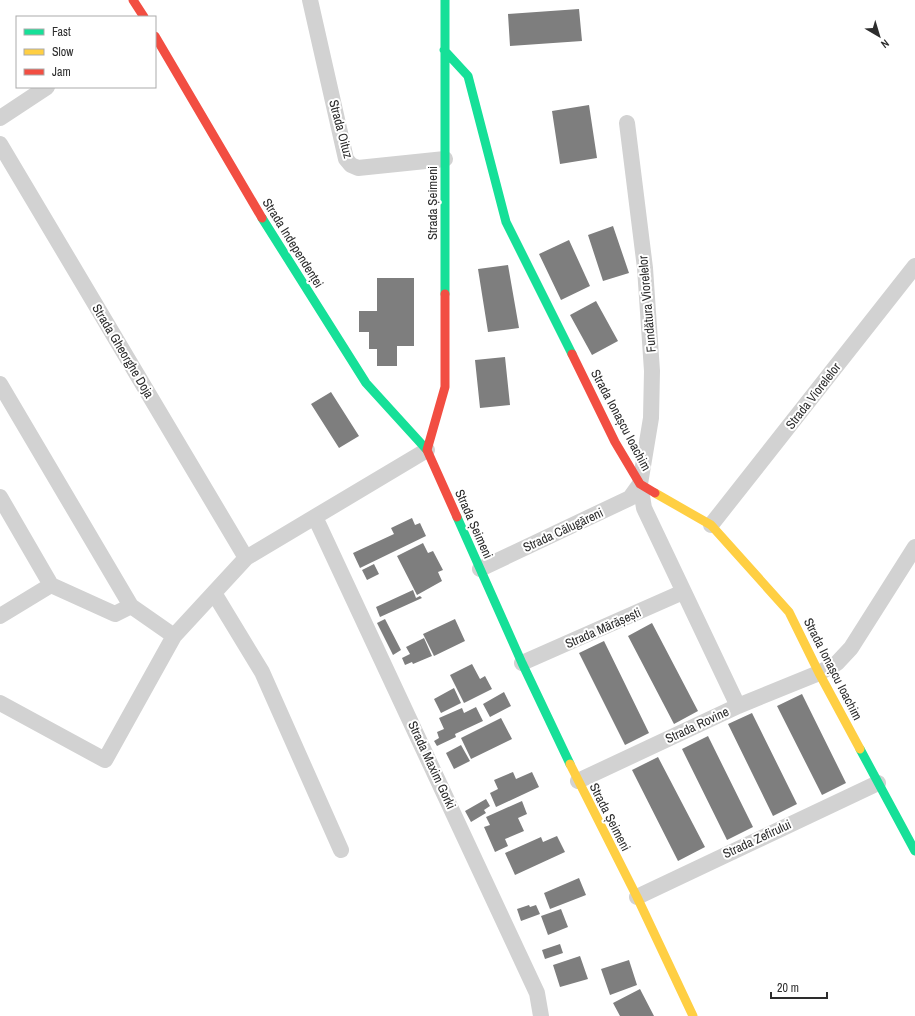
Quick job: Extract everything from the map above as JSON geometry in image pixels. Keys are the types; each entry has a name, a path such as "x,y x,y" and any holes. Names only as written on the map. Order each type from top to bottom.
{"street":[{"path":"134,0 143,16"},
{"name":"Strada Oituz","path":"310,0 346,159 351,165 358,168 445,159"},
{"name":"Strada Șeimeni","path":"445,0 445,387 427,450 522,663 578,781 637,897 693,1016"},
{"name":"Strada Independenței","path":"156,38 274,239 366,383 427,450"},
{"name":"Strada Ionașcu Ioachim","path":"444,50 468,76 506,222 615,442 640,484 710,525 790,612 820,673 878,783 909,831 915,851"},
{"path":"0,118 45,88"},
{"name":"Fundătura Viorelelor","path":"627,123 645,268 652,371 651,418 640,484"},
{"name":"Strada Gheorghe Doja","path":"0,144 246,558"},
{"name":"Strada Viorelelor","path":"710,525 915,266"},
{"path":"0,384 131,606 174,636"},
{"path":"0,704 105,760 174,636 246,558 427,450"},
{"path":"640,484 644,508 738,706"},
{"name":"Strada Călugăreni","path":"480,569 630,498 640,484"},
{"path":"0,498 51,585 115,614 131,606"},
{"name":"Strada Maxim Gorki","path":"315,517 537,993 541,1016"},
{"name":"Strada Rovine","path":"578,781 738,706 820,673 837,663 851,648 915,547"},
{"path":"0,616 51,585"},
{"name":"Strada Mărășești","path":"522,663 683,592"},
{"path":"214,593 262,672 341,850"},
{"name":"Strada Zefirului","path":"637,897 878,783"}],"building":[{"path":"579,9 582,41 510,46 508,14"},
{"path":"589,105 597,158 560,164 552,111"},
{"path":"613,226 629,273 603,281 588,235"},
{"path":"569,240 590,286 561,300 539,254"},
{"path":"508,265 519,328 488,332 478,269"},
{"path":"377,278 414,278 414,346 397,346 397,366 377,366 377,349 369,349 369,332 359,332 359,311 377,311"},
{"path":"596,301 618,341 592,355 570,315"},
{"path":"505,357 510,405 480,408 475,360"},
{"path":"331,392 359,436 339,448 311,404"},
{"path":"412,518 415,525 420,523 426,536 360,568 353,553 394,534 391,528"},
{"path":"423,543 428,553 433,551 443,570 438,572 442,581 417,595 397,556"},
{"path":"374,564 379,574 367,580 362,570"},
{"path":"413,590 416,598 420,596 422,598 380,617 376,607"},
{"path":"385,619 401,650 393,655 377,623"},
{"path":"455,619 465,641 434,656 423,634"},
{"path":"652,623 698,711 674,724 628,636"},
{"path":"424,638 432,656 413,664 412,662 405,665 402,658 410,654 406,647"},
{"path":"604,641 649,733 625,745 579,653"},
{"path":"472,664 480,679 485,676 492,689 464,703 450,675"},
{"path":"454,688 461,703 441,713 434,699"},
{"path":"504,692 511,706 490,717 483,704"},
{"path":"802,694 846,783 822,795 777,706"},
{"path":"476,707 483,721 455,734 456,737 437,746 434,741 439,738 437,732 444,729 439,718 462,708 464,713"},
{"path":"752,713 797,804 773,816 728,724"},
{"path":"501,718 512,739 471,759 461,738"},
{"path":"708,736 753,827 727,840 682,749"},
{"path":"461,745 470,761 454,769 446,753"},
{"path":"658,757 705,847 678,861 632,770"},
{"path":"513,772 516,779 532,772 539,787 496,807 490,793 498,789 494,780"},
{"path":"486,799 490,806 484,810 486,813 471,822 465,811"},
{"path":"522,801 527,814 518,818 524,831 505,839 508,846 495,852 484,827 490,825 486,817"},
{"path":"557,836 565,852 515,875 505,853 541,837 543,842"},
{"path":"579,878 586,895 550,909 544,893"},
{"path":"529,905 530,907 536,905 540,914 521,921 517,909"},
{"path":"561,909 568,927 548,935 541,916"},
{"path":"560,944 563,953 545,959 542,950"},
{"path":"580,956 588,979 560,987 553,965"},
{"path":"629,960 637,985 610,995 601,969"},
{"path":"640,989 654,1016 620,1016 613,1003"}],"traffic: fast":[{"path":"445,0 445,294"},
{"path":"444,50 468,76 506,222 572,354"},
{"path":"262,218 366,383 427,450"},
{"path":"457,517 522,663 570,764"},
{"path":"860,749 915,851"}],"traffic: slow":[{"path":"655,493 711,525 789,612 819,673 860,749"},
{"path":"570,764 637,897 693,1016"}],"traffic: jam":[{"path":"133,0 143,16"},
{"path":"156,38 262,218"},
{"path":"445,294 445,387 427,450 457,517"},
{"path":"572,354 615,442 640,484 655,493"}]}
